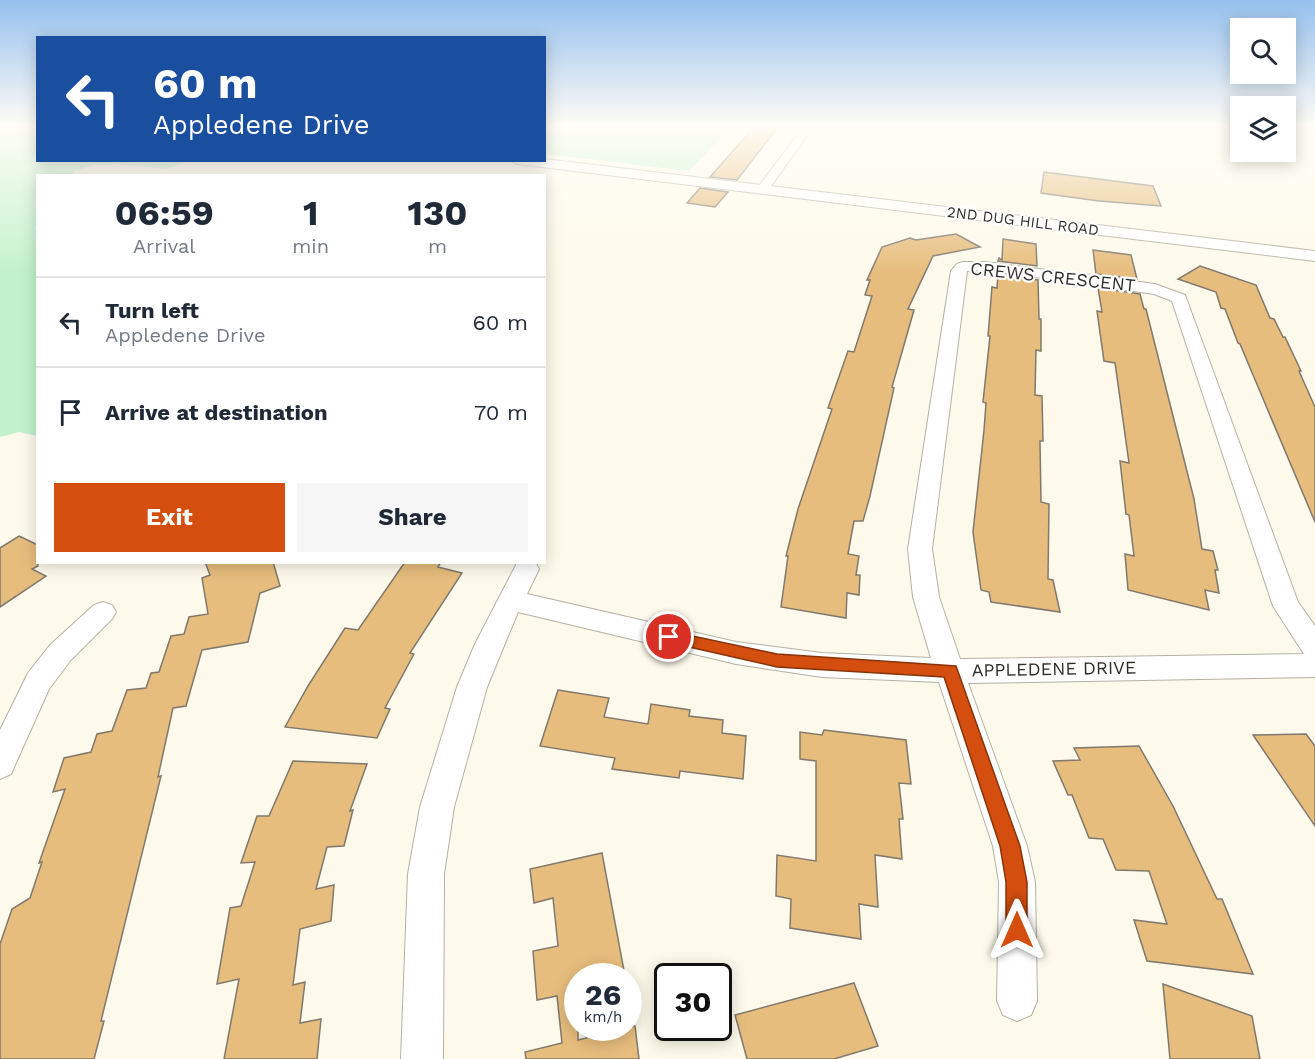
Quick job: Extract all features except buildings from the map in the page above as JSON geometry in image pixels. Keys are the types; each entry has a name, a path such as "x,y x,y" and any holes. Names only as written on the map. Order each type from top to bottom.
{"street":[{"name":"2ND DUG HILL ROAD","path":"643,175 1315,256"},
{"path":"762,190 773,175"},
{"name":"CREWS CRESCENT","path":"950,671 926,597 920,549 959,271 968,265 1155,289 1179,298 1286,606 1315,646"},
{"path":"422,1059 426,874 436,807 472,687 489,644 526,569"},
{"name":"APPLEDENE DRIVE","path":"512,600 777,660 950,671 1315,665"},
{"path":"0,764 38,682 60,653 103,612"},
{"path":"950,671 1010,846 1017,882 1017,1000"}],"green space":[{"path":"0,175 36,175 36,436 19,432 0,437"}],"route":[{"path":"669,637 777,660 822,665 950,671 1010,846 1017,882 1017,930"}]}
